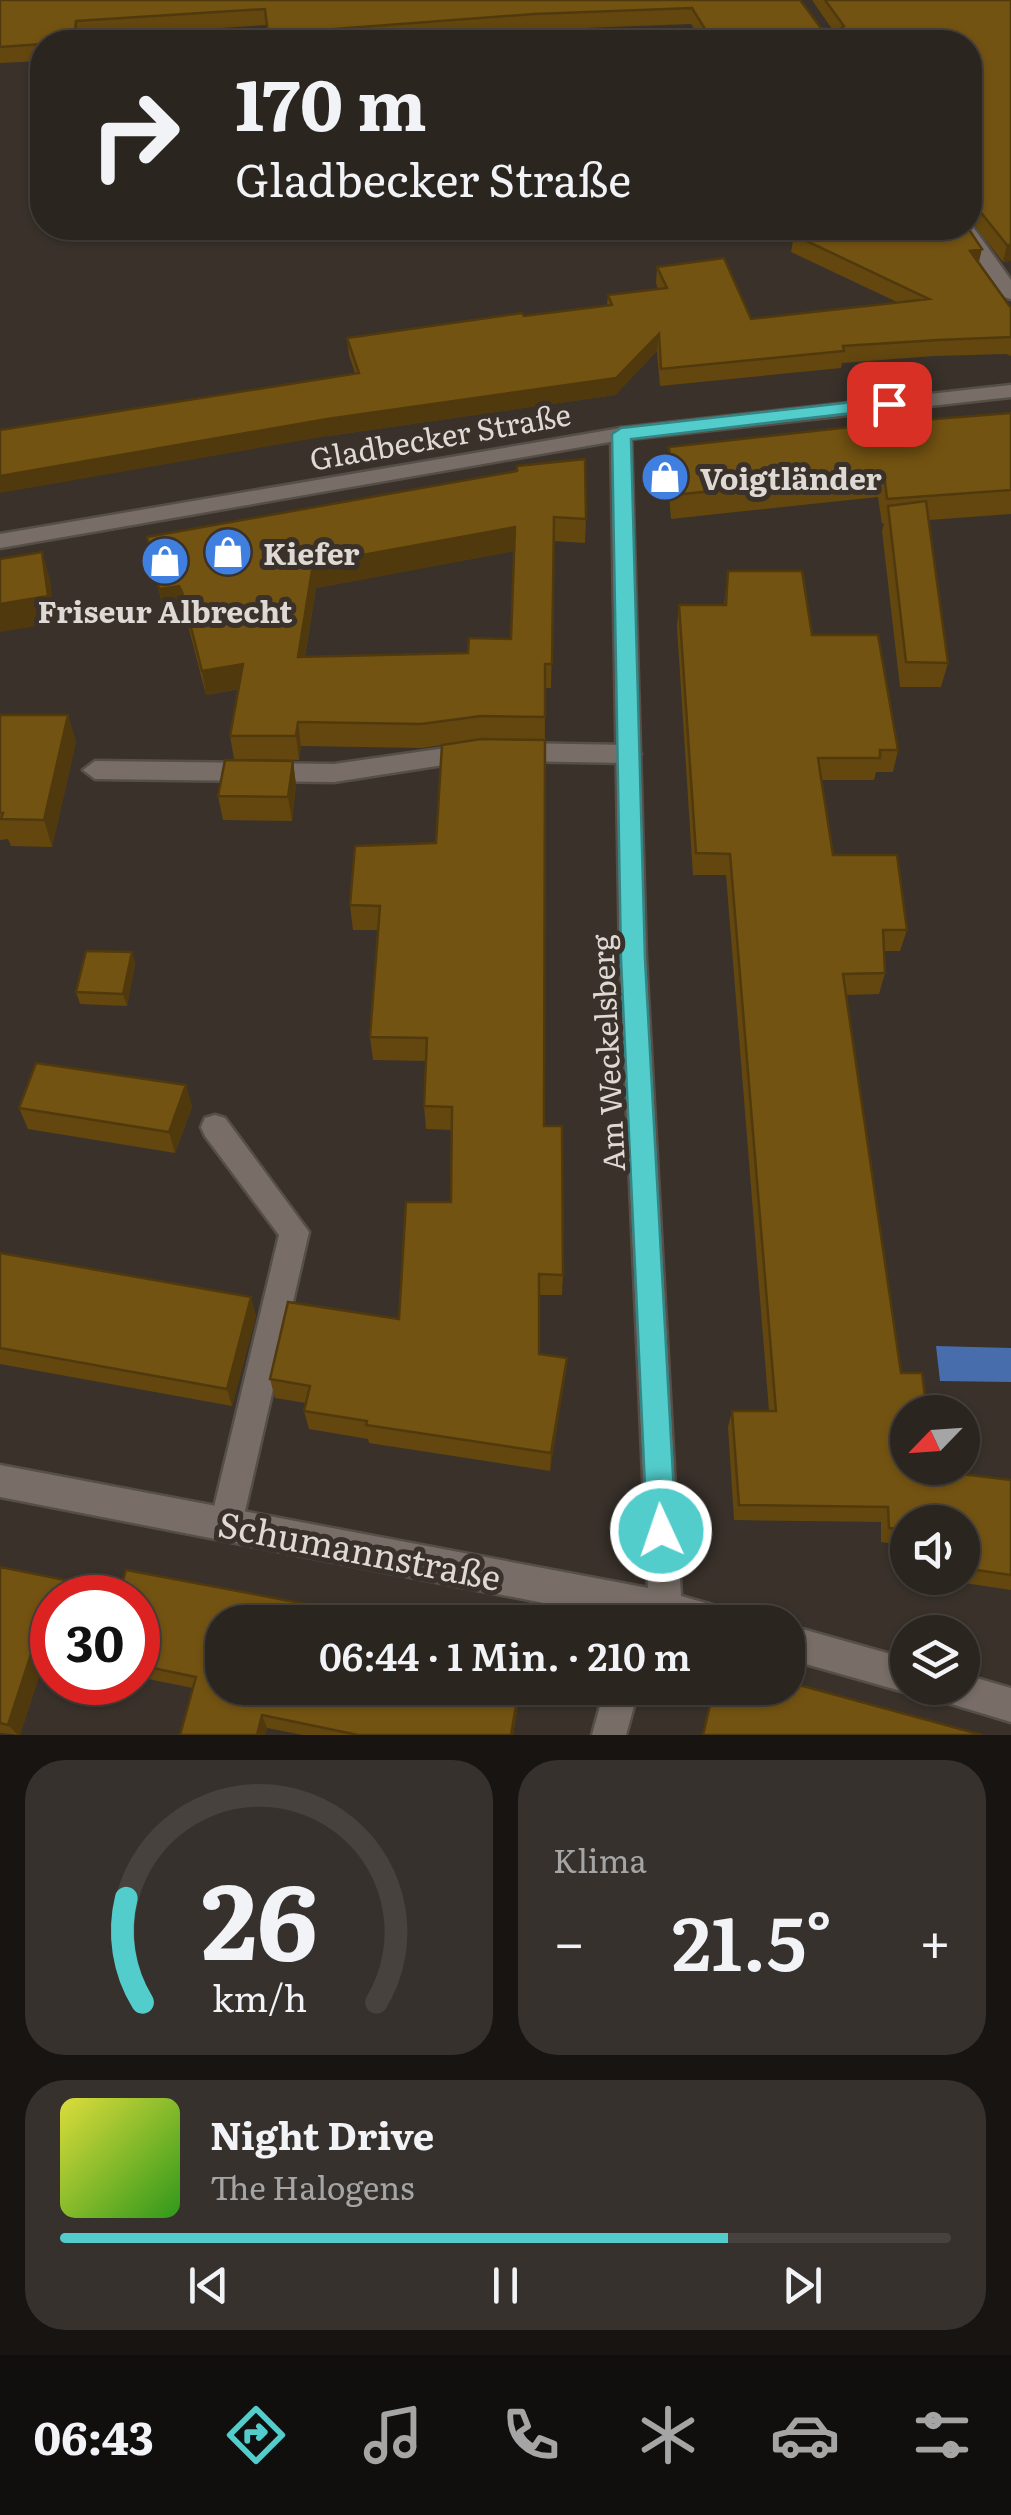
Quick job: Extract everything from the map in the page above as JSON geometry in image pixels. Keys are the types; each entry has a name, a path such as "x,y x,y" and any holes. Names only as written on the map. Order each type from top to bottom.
{"street":[{"path":"973,240 1011,293"},
{"name":"Gladbecker Straße","path":"0,541 621,434 1011,391"},
{"name":"Am Weckelsberg","path":"621,434 633,959 661,1605"},
{"path":"95,770 334,773 481,752 629,754"},
{"path":"216,1127 294,1232 226,1524"},
{"name":"Schumannstraße","path":"0,1482 226,1524 613,1605"},
{"path":"805,1647 890,1671"},
{"path":"980,1696 1011,1704"},
{"path":"609,1735 617,1705"}],"water":[{"path":"936,1346 1011,1348 1011,1382 940,1381"}],"building":[{"path":"0,0 800,0 821,28 840,30 706,30 692,8 268,30 265,9 76,21 75,30 30,30 30,45 0,47"},
{"path":"825,0 1011,0 1011,245 982,214 982,30 840,30 844,26"},
{"path":"805,240 976,240 982,249 970,251 1011,308 1011,337 843,346 844,351 661,369 659,334 616,378 327,419 0,476 0,430 359,373 347,338 522,313 524,316 612,305 608,295 667,288 657,267 724,258 751,319 929,299"},
{"path":"1011,413 1011,490 887,499 884,473 673,495 669,447"},
{"path":"585,459 586,519 554,517 552,664 545,664 545,717 481,716 421,724 298,722 296,736 230,736 243,664 202,671 182,592 179,586 159,589 147,537 517,471 517,466","holes":["515,527 511,639 469,638 468,653 298,657 313,564"]},
{"path":"926,501 948,663 906,662 888,506"},
{"path":"42,552 48,596 0,604 0,559"},
{"path":"728,571 802,571 812,635 878,635 898,750 880,750 880,758 818,758 833,855 897,855 907,930 883,930 885,973 843,974 901,1373 922,1373 925,1395 890,1395 890,1485 980,1485 980,1476 1011,1480 1011,1575 980,1571 980,1505 890,1505 890,1528 888,1507 739,1505 732,1411 776,1411 730,854 696,853 679,605 726,605"},
{"path":"0,715 68,715 44,820 1,819"},
{"path":"481,739 545,740 544,1126 562,1126 563,1275 539,1274 539,1354 567,1358 551,1453 366,1425 367,1421 304,1411 310,1386 270,1379 288,1302 399,1319 406,1202 451,1202 452,1107 424,1106 427,1038 370,1037 380,906 350,905 355,846 436,843 442,745"},
{"path":"225,760 293,761 288,797 218,796"},
{"path":"86,951 132,952 123,994 76,992"},
{"path":"36,1063 186,1085 169,1132 19,1108"},
{"path":"0,1253 251,1297 227,1389 0,1348"},
{"path":"0,1567 40,1575 30,1575 30,1657 8,1725 0,1723"},
{"path":"126,1570 152,1575 125,1575"},
{"path":"160,1576 311,1605 205,1605 205,1705 516,1705 511,1735 358,1735 262,1715 257,1735 180,1735 196,1677 160,1670"},
{"path":"805,1687 982,1735 703,1735 710,1705 805,1705"}],"place":[{"name":"Voigtländer","path":"665,477"},
{"name":"Kiefer","path":"228,552"},
{"name":"Friseur Albrecht","path":"165,561"}],"route":[{"path":"661,1531 633,959 621,434 889,404"}]}
